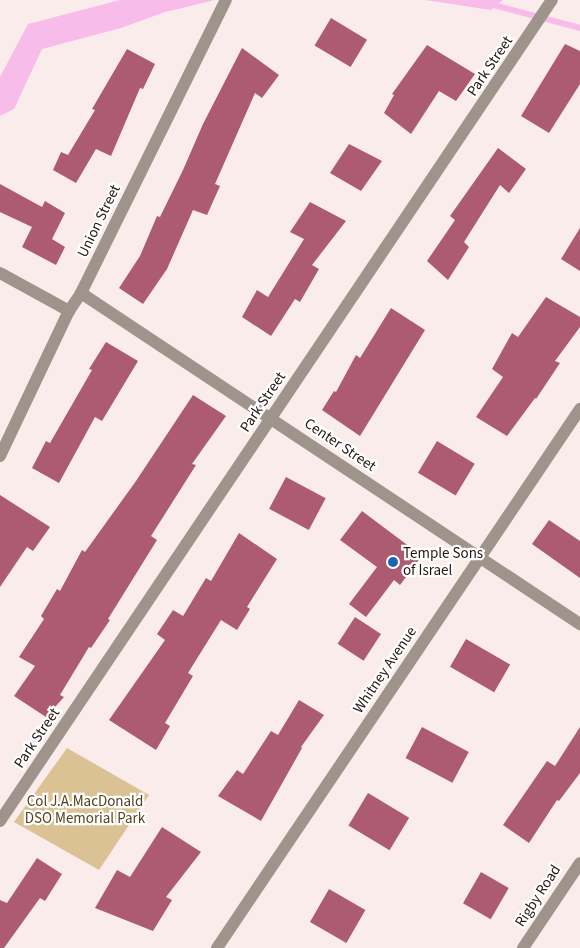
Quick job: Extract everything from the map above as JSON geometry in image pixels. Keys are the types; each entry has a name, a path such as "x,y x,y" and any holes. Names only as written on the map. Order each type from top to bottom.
{"street":[{"name":"Union Street","path":"0,456 69,311 81,293 226,0"},
{"name":"Park Street","path":"0,821 552,0"},
{"path":"0,273 69,311"},
{"name":"Center Street","path":"81,293 580,624"},
{"name":"Whitney Avenue","path":"216,948 580,409"},
{"name":"Rigby Road","path":"523,948 580,862"}],"green space":[{"name":"Col J.A.MacDonald DSO Memorial Park","path":"67,748 149,795 99,870 14,822"}],"shaded area":[{"path":"120,0 215,0 165,12 121,28 42,49 14,109 0,116 0,77 28,24"},
{"path":"425,0 503,0 491,10"}],"building":[{"path":"331,18 367,40 351,67 315,45"},
{"path":"565,44 580,51 580,84 549,133 521,116"},
{"path":"427,45 475,74 456,101 439,91 411,134 384,113 394,95 392,94"},
{"path":"242,48 279,75 262,98 255,93 215,184 220,186 207,215 193,210 167,269 143,304 119,288 140,256 157,216 160,217 203,124"},
{"path":"127,49 155,64 143,89 140,88 111,156 96,149 76,183 53,170 61,152 68,155 95,110 92,109"},
{"path":"349,144 382,161 361,191 330,173"},
{"path":"498,148 526,169 509,193 500,185 464,242 469,247 448,280 427,261 455,220 450,216"},
{"path":"0,184 42,207 45,201 65,213 52,239 65,247 56,265 22,247 32,227 0,212"},
{"path":"310,202 346,221 312,265 319,269 300,302 295,299 271,336 242,317 257,290 268,297 304,239 290,232"},
{"path":"580,228 580,271 561,259"},
{"path":"546,297 580,317 580,327 555,361 560,363 536,399 507,436 476,417 503,377 492,369 512,333 518,337"},
{"path":"391,308 425,330 360,436 322,410 334,391 336,392 356,355 360,358"},
{"path":"106,342 138,361 102,421 95,417 59,483 32,468 46,441 50,443 92,370 89,369"},
{"path":"193,395 226,416 192,464 196,465 151,536 157,540 108,619 110,620 91,648 89,647 60,695 64,697 46,717 14,696 35,666 19,657 44,619 41,616 57,589 60,591 82,550 85,552 136,481"},
{"path":"437,441 475,464 456,495 418,473"},
{"path":"286,477 326,498 309,530 269,509"},
{"path":"0,495 50,527 33,551 27,547 0,587"},
{"name":"Temple Sons of Israel","path":"362,511 422,556 400,585 394,580 366,617 349,604 377,567 340,540"},
{"path":"549,520 580,541 580,578 532,544"},
{"path":"239,533 277,559 247,607 250,609 237,630 221,620 188,673 193,676 165,723 170,726 156,750 109,720 165,640 157,634 173,610 183,616 206,578 211,581"},
{"path":"355,617 381,634 364,661 338,644"},
{"path":"466,639 510,664 494,692 450,667"},
{"path":"299,700 324,715 301,747 261,821 218,796 237,770 243,774 271,731 278,735"},
{"path":"422,727 469,752 452,783 406,758"},
{"path":"580,727 580,773 559,801 557,800 529,843 503,825 547,761 555,766"},
{"path":"368,793 409,818 390,850 348,826"},
{"path":"162,827 201,852 166,897 172,900 153,931 95,908 117,870 130,877"},
{"path":"37,858 62,874 45,901 40,898 4,948 0,948 0,900 7,903"},
{"path":"481,872 509,888 491,919 463,903"},
{"path":"329,889 365,910 346,943 310,922"}],"waterway":[{"path":"475,0 580,28"}],"place":[{"name":"Temple Sons of Israel","path":"393,562"}]}
